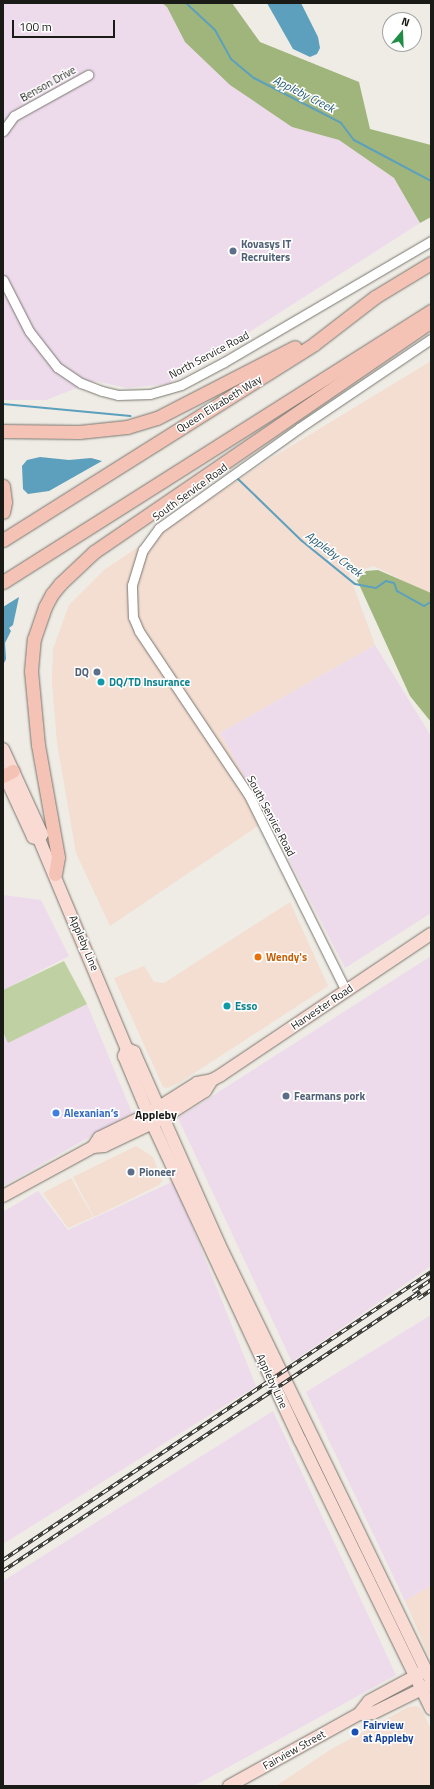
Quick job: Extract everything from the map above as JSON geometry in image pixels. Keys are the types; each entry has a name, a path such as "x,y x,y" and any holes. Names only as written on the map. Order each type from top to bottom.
{"highway":[{"name":"Queen Elizabeth Way","path":"3,540 314,344 375,298 431,263"},
{"path":"3,431 99,431 157,418 312,338 375,298"},
{"path":"6,581 431,311"},
{"path":"55,874 58,858 39,753 31,671 34,639 45,607 52,594 69,574 94,552 431,321"},
{"path":"3,486 3,512"}],"main road":[{"name":"Appleby Line","path":"3,749 6,774 33,837 39,838 55,874 127,1049 134,1052 219,1244 429,1673"},
{"name":"Harvester Road","path":"161,1113 175,1097 197,1083 212,1080 431,934"},
{"name":"Appleby Line","path":"127,1049 124,1056 150,1119 300,1440 414,1676 426,1687 431,1709"},
{"name":"Harvester Road","path":"3,1196 93,1147 99,1138 150,1119 205,1091 212,1080"},
{"path":"153,1095 175,1097"},
{"name":"Fairview Street","path":"229,1786 359,1714 369,1701 414,1676 429,1673"},
{"name":"Fairview Street","path":"359,1714 373,1713 426,1687"}],"street":[{"name":"Benson Drive","path":"3,131 14,116 88,75"},
{"name":"North Service Road","path":"3,280 29,331 57,367 80,383 102,391 118,395 150,394 181,385 224,362 431,241"},
{"name":"South Service Road","path":"346,991 248,794 139,631 133,617 132,585 143,550 159,528 294,432 431,339"}],"shaded area":[{"path":"3,3 162,3 167,7 185,42 292,127 339,140 394,178 420,223 168,384 127,388 95,381 46,400 3,400"},
{"path":"431,361 431,595 374,566 349,574 375,645 220,733 268,819 110,926 76,853 57,743 52,683 53,649 69,605 104,570 265,462"},
{"path":"375,645 431,736 431,913 345,968 268,819 220,733"},
{"path":"3,895 41,900 69,956 3,990"},
{"path":"290,902 328,986 179,1083 167,1088 163,1087 114,978 144,966 154,982 164,983"},
{"path":"431,956 431,1266 292,1362 178,1118"},
{"path":"87,1004 132,1113 3,1186 3,1032 8,1042"},
{"path":"136,1146 153,1157 162,1181 159,1185 94,1217 73,1177"},
{"path":"71,1178 93,1217 68,1228 43,1193"},
{"path":"174,1181 256,1386 3,1544 3,1212 38,1191 68,1230"},
{"path":"431,1315 431,1585 405,1601 306,1392"},
{"path":"273,1411 396,1675 194,1786 3,1786 3,1581"},
{"path":"431,1585 431,1655 429,1656 405,1601"},
{"path":"416,1706 421,1709 431,1729 431,1786 276,1786 330,1750 408,1707"}],"green space":[{"path":"162,3 232,3 260,42 359,82 370,129 431,145 431,217 420,223 394,178 339,140 292,127 230,85 185,42 167,7"},
{"path":"378,570 431,593 431,722 410,696 357,580 366,571"},
{"path":"64,961 87,1004 8,1043 3,1032 3,990"}],"water":[{"path":"267,3 301,3 318,37 320,48 317,54 310,57 293,49"},
{"path":"40,457 69,460 91,458 102,461 49,491 28,494 23,489 22,466 27,460"},
{"path":"19,597 13,625 9,628 11,631 5,643 6,659 3,665 3,607"}],"waterway":[{"name":"Appleby Creek","path":"186,3 215,30 231,59 254,78 341,123 354,140 431,181"},
{"name":"Appleby Creek","path":"3,404 130,416"},
{"name":"Appleby Creek","path":"238,479 302,541 355,584 376,588 386,581 394,583 397,591 424,606 431,602"}],"railway":[{"path":"3,1560 431,1272"},
{"path":"413,1292 431,1280"},
{"path":"418,1299 431,1290"},
{"path":"3,1571 420,1292"}],"place":[{"name":"Kovasys IT Recruiters","path":"233,251"},
{"name":"DQ","path":"97,672"},
{"name":"DQ/TD Insurance","path":"101,682"},
{"name":"Wendy's","path":"258,957"},
{"name":"Esso","path":"227,1006"},
{"name":"Fearmans pork","path":"286,1096"},
{"name":"Alexanian’s","path":"56,1113"},
{"name":"Pioneer","path":"131,1172"},
{"name":"Fairview at Appleby","path":"355,1732"}],"district":[{"name":"Appleby","path":"156,1115"}]}
